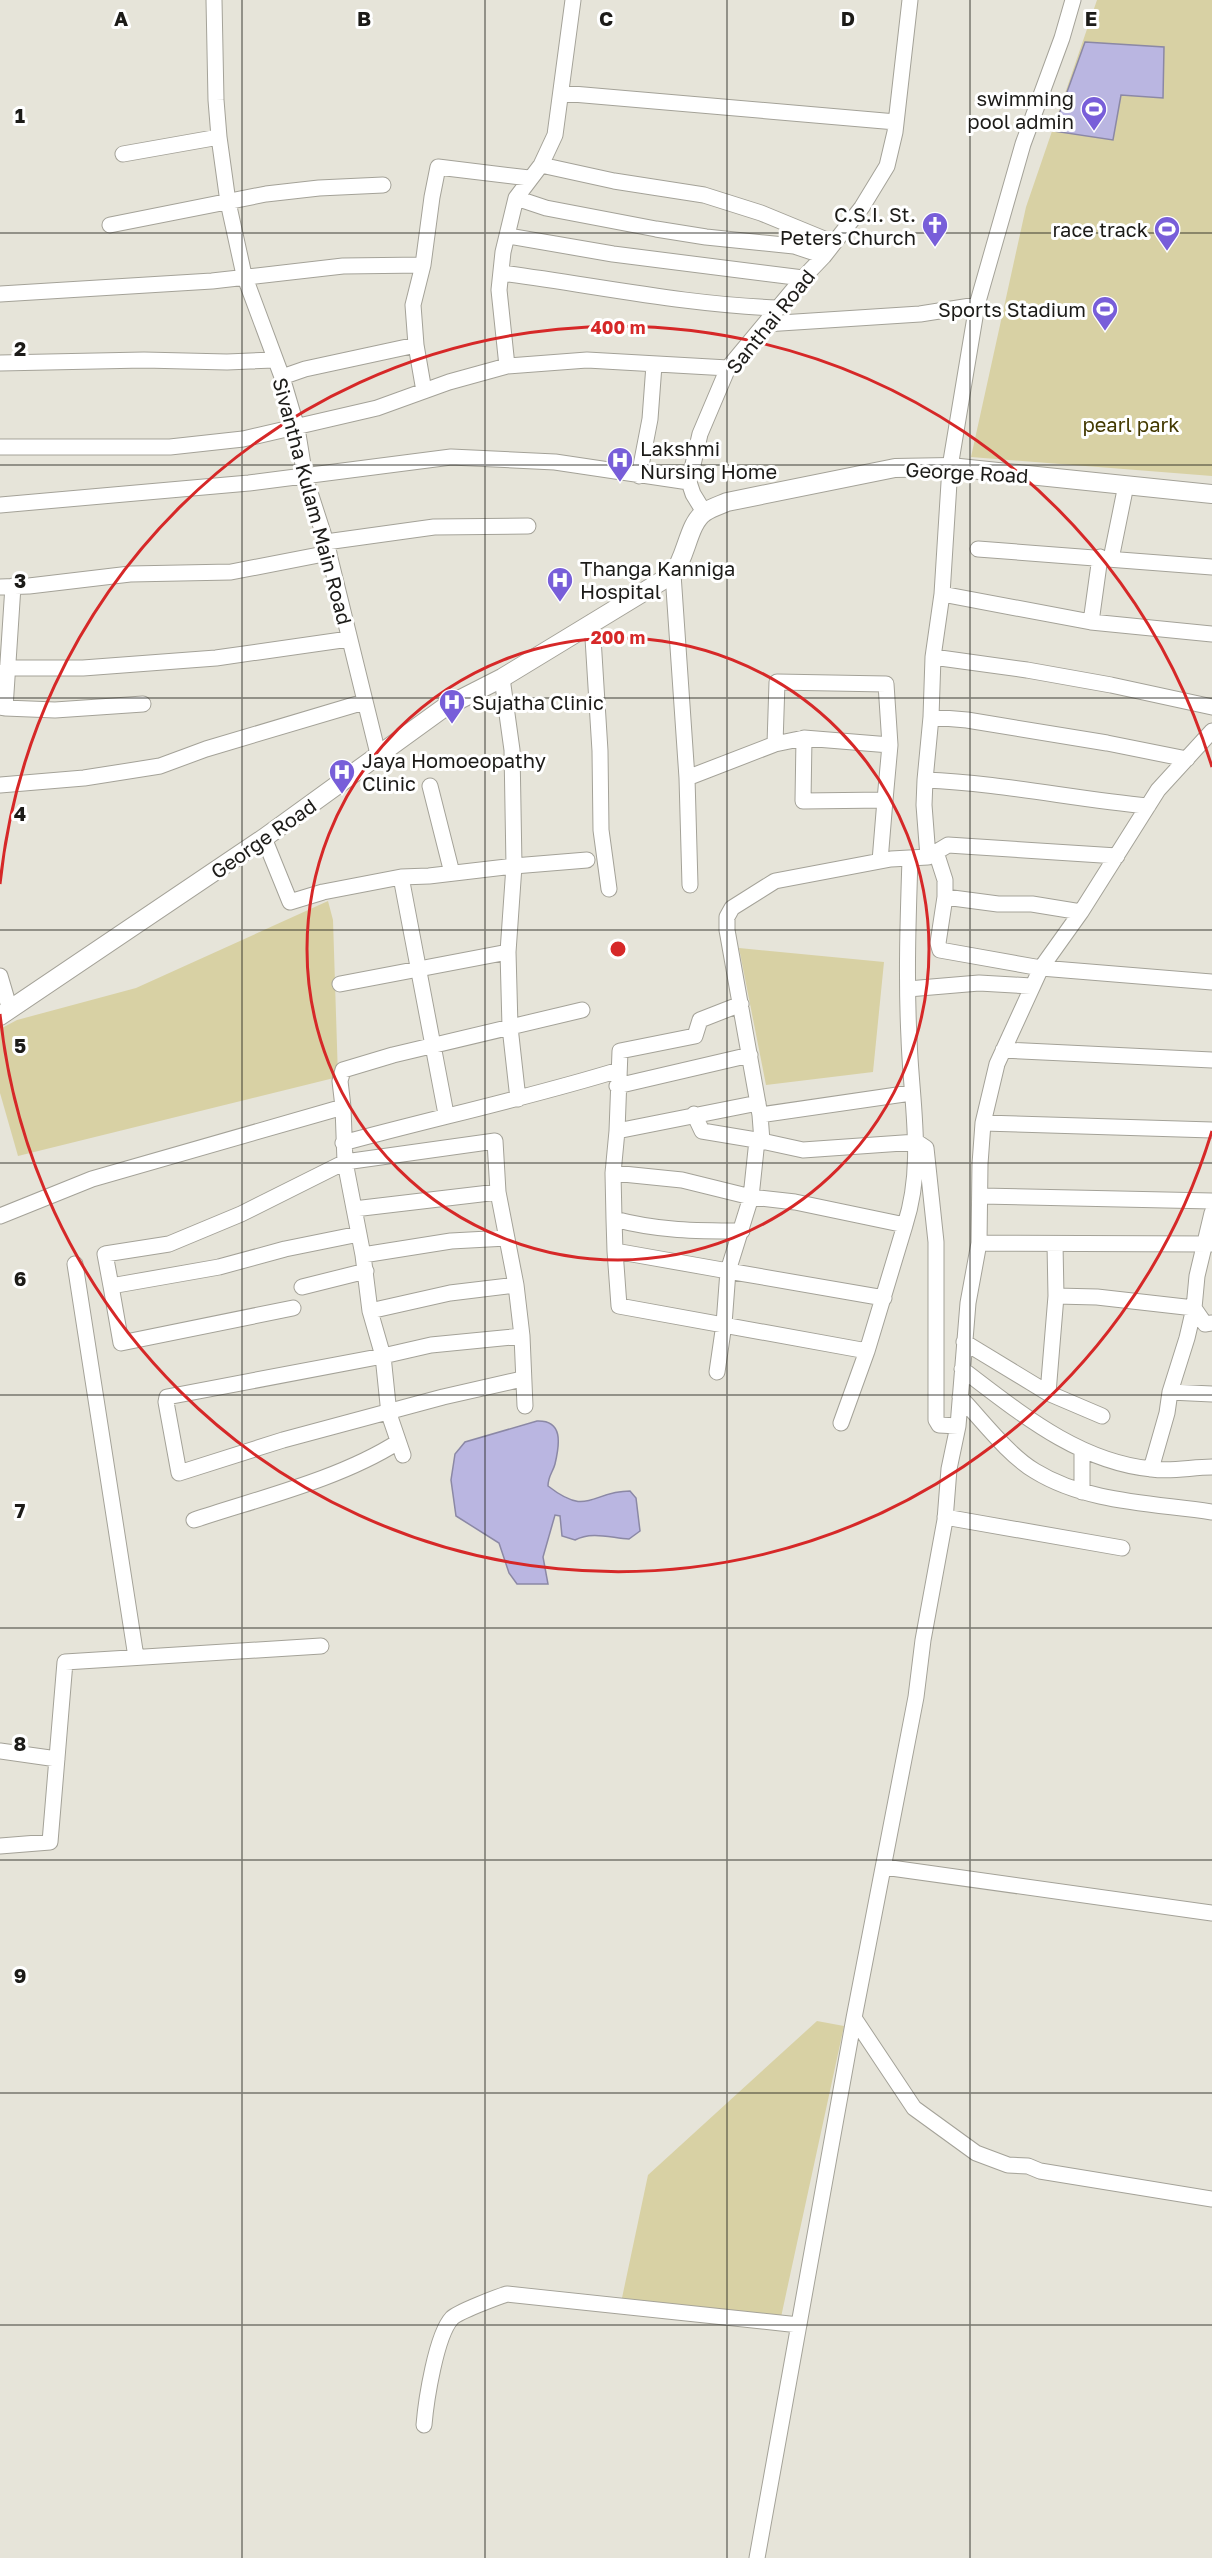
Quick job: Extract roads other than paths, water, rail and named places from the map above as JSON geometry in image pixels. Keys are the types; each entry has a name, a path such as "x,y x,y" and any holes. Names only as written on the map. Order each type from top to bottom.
{"main road":[{"name":"George Road","path":"704,512 726,502 895,468 950,467 1212,494"},
{"path":"673,574 681,564 694,524 704,512"},
{"name":"George Road","path":"5,1013 264,838 445,706 502,678 673,574"}],"street":[{"name":"Sivantha Kulam Main Road","path":"214,0 216,100 228,202 244,275 282,377 297,428 305,477 327,547 378,754"},
{"path":"507,366 499,290 503,252 516,198 541,165 555,135 573,0"},
{"name":"Santhai Road","path":"689,482 700,434 728,368 824,256 862,207 887,166 896,122 910,0"},
{"path":"1073,0 1062,38 1023,144 977,304 950,467 942,594 933,657 924,805 932,854 945,880 938,948 944,952 1041,968 1212,982"},
{"path":"561,93 896,122"},
{"path":"123,154 219,137"},
{"path":"541,165 614,181 704,195 761,213 834,243"},
{"path":"424,391 416,345 413,305 423,265 438,167 529,178"},
{"path":"110,225 266,194 319,188 383,185"},
{"path":"516,198 546,208 656,229 706,237 794,246 824,256"},
{"path":"508,236 613,254 803,278"},
{"path":"0,294 212,281 244,275 343,266 423,265"},
{"path":"501,273 663,297 747,307 779,308"},
{"path":"765,324 920,314 977,304"},
{"path":"282,377 305,369 416,345"},
{"path":"0,363 274,360"},
{"path":"0,447 170,447 233,440 297,428 377,408 507,366 587,360 728,368"},
{"path":"639,476 650,419 654,365"},
{"path":"0,505 305,477 384,464 451,457 555,462 689,482 704,512"},
{"path":"1091,622 1105,558 1126,485"},
{"path":"143,704 55,710 2,707 7,669 7,587 130,574 231,572 327,547 434,527 528,526"},
{"path":"978,549 1212,567"},
{"path":"673,574 687,778 690,885"},
{"path":"942,594 1091,622 1212,634"},
{"path":"592,622 600,751 601,830 609,889"},
{"path":"7,669 83,668 216,658 349,639"},
{"path":"933,657 1038,672 1212,708"},
{"path":"502,678 512,750 514,866 508,952 510,1027 518,1099"},
{"path":"775,744 777,682 886,684 890,745 880,861"},
{"path":"0,785 84,778 160,766 228,742 364,702"},
{"path":"931,717 967,720 1107,742 1187,759"},
{"path":"757,2558 854,2018 916,1696 923,1640 945,1517 949,1469 958,1426 968,1303 979,1243 983,1123 996,1064 1041,968 1081,912 1158,790 1211,736"},
{"path":"687,778 775,744 804,738 890,745"},
{"path":"804,738 802,801 885,800"},
{"path":"926,780 970,782 1148,806"},
{"path":"430,786 452,873"},
{"path":"264,838 290,902 323,892 401,877 587,860"},
{"path":"717,1372 728,1271 751,1197 760,1140 759,1109 727,930 727,917 732,908 775,881 880,861 910,859 932,854 948,845 1117,856"},
{"path":"841,1423 867,1351 914,1200 917,1142 911,1094 908,989 910,859"},
{"path":"401,877 446,1114"},
{"path":"945,897 998,904 1032,904 1081,912"},
{"path":"340,984 508,952"},
{"path":"979,957 979,983"},
{"path":"0,976 5,1013"},
{"path":"908,989 979,983 1031,986"},
{"path":"741,1004 700,1020 695,1036 620,1051 613,1173 619,1306 867,1351"},
{"path":"194,1520 401,1449 388,1414 383,1356 370,1311 366,1271 345,1162 340,1081 343,1070 434,1045 582,1010"},
{"path":"1003,1050 1212,1060"},
{"path":"617,1086 750,1055"},
{"path":"343,1143 446,1114 518,1099 620,1070"},
{"path":"616,1131 694,1114 911,1094"},
{"path":"0,1216 92,1179 343,1107"},
{"path":"694,1114 702,1131 760,1140 803,1150 917,1142 926,1148 936,1242 936,1420 939,1425 958,1426"},
{"path":"983,1123 1212,1130"},
{"path":"292,1308 121,1343 105,1254 169,1244 241,1214 345,1162 495,1141 498,1192 516,1285 522,1336 522,1379 525,1406"},
{"path":"613,1173 682,1180 751,1197 795,1202 905,1225"},
{"path":"354,1209 498,1192"},
{"path":"981,1196 1212,1201"},
{"path":"1151,1469 1194,1308 1197,1276 1209,1244 1212,1213"},
{"path":"614,1219 647,1228 678,1231 742,1231"},
{"path":"111,1286 198,1271 285,1249 358,1234"},
{"path":"363,1255 452,1241 507,1238"},
{"path":"979,1243 1209,1244"},
{"path":"1048,1393 1056,1296 1055,1244"},
{"path":"615,1251 884,1298"},
{"path":"75,1264 136,1658"},
{"path":"302,1287 366,1271"},
{"path":"370,1311 450,1293 516,1285"},
{"path":"1056,1296 1097,1297 1194,1308 1205,1324 1212,1323"},
{"path":"522,1336 431,1345 168,1397 166,1402 179,1473 283,1440 388,1414 443,1397 522,1379"},
{"path":"964,1342 1048,1393 1102,1416"},
{"path":"962,1369 1017,1411 1082,1451 1151,1469 1212,1467"},
{"path":"1170,1392 1212,1394"},
{"path":"960,1397 1033,1470 1082,1492 1212,1512"},
{"path":"1082,1451 1082,1492"},
{"path":"945,1517 1122,1548"},
{"path":"0,1846 50,1842 65,1662 321,1646"},
{"path":"0,1751 57,1759"},
{"path":"884,1867 1212,1913"},
{"path":"854,2018 914,2108 976,2153 1008,2164 1028,2166 1040,2171 1212,2199"},
{"path":"424,2426 427,2390 446,2325 454,2316 490,2299 507,2294 799,2325"}],"place":[{"name":"swimming pool admin","path":"1094,132"},
{"name":"C.S.I. St. Peters Church","path":"935,248"},
{"name":"race track","path":"1167,252"},
{"name":"Sports Stadium","path":"1105,332"},
{"name":"Lakshmi Nursing Home","path":"620,483"},
{"name":"Thanga Kanniga Hospital","path":"560,603"},
{"name":"Sujatha Clinic","path":"452,725"},
{"name":"Jaya Homoeopathy Clinic","path":"342,795"}],"park label":[{"name":"pearl park","path":"1131,424"}]}
